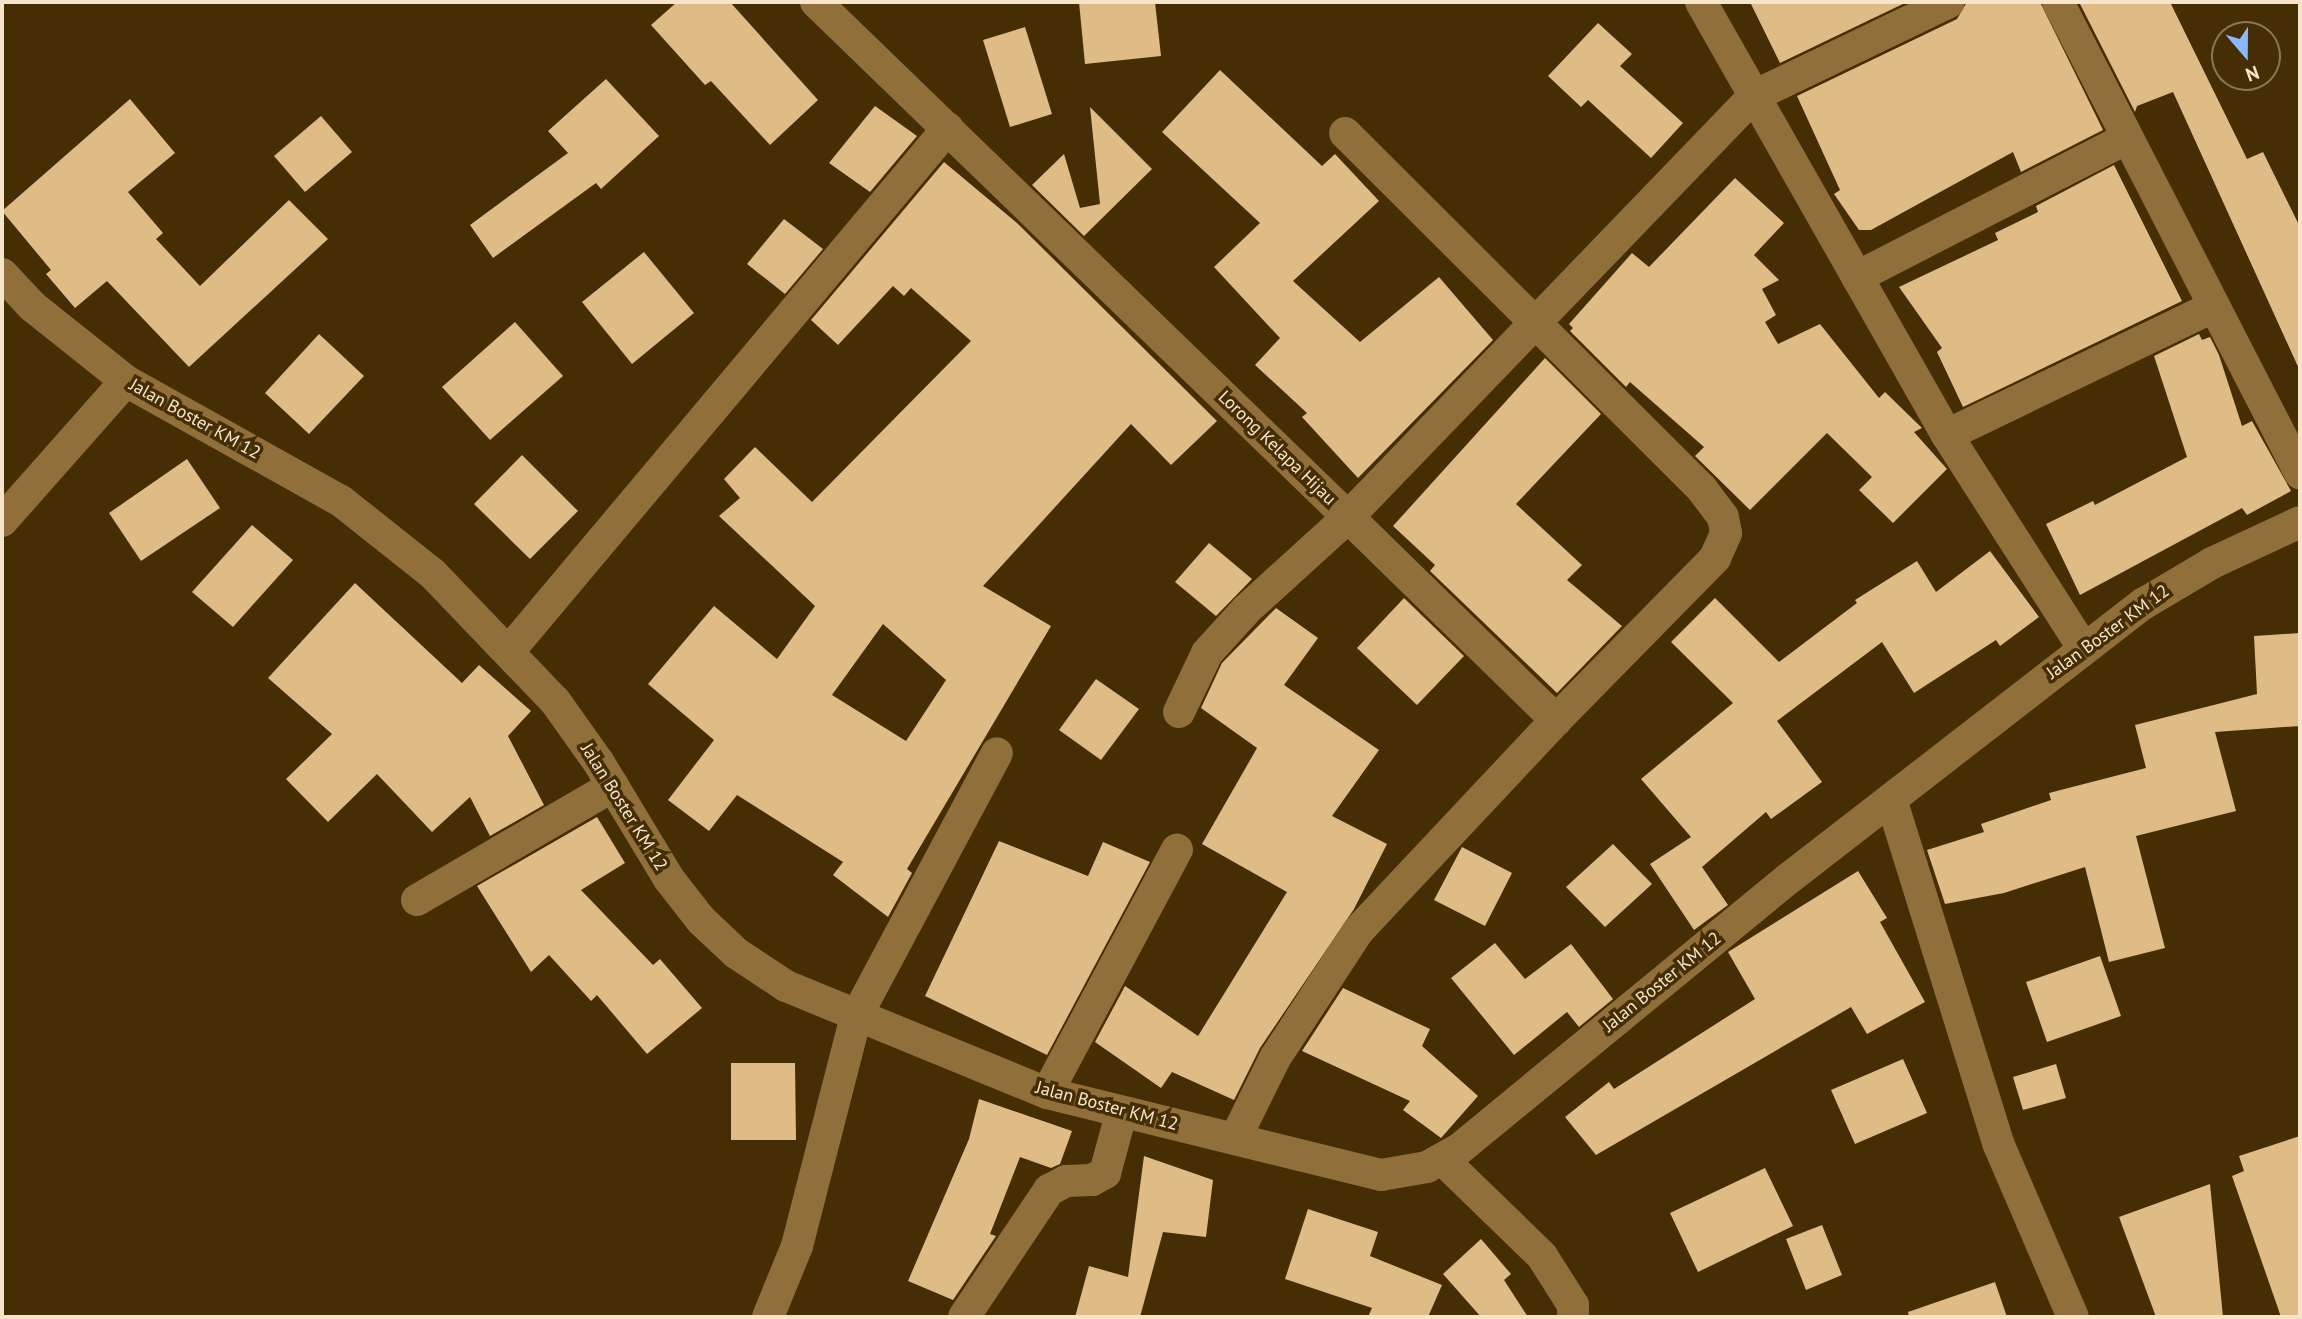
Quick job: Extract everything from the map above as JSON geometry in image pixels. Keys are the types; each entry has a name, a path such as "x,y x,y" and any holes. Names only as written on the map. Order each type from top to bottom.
{"street":[{"name":"Lorong Kelapa Hijau","path":"816,2 1348,517 1754,96"},
{"path":"1701,2 1947,435 2083,648"},
{"path":"1754,96 1949,2"},
{"path":"2058,2 2300,473"},
{"path":"510,650 948,128"},
{"path":"1236,1137 1275,1058 1359,932 1556,720 1715,558 1726,533 1723,517 1702,489 1345,133"},
{"path":"1857,277 2127,138"},
{"name":"Jalan Boster KM 12","path":"2,274 32,306 126,381 341,501 433,575 510,650 555,701 613,786 669,879 710,928 736,953 786,986 856,1017 1047,1093 1121,1114 1236,1137 1381,1175 1415,1170 1442,1159 1891,799 2143,604 2212,563 2300,522"},
{"path":"1947,435 2213,307"},
{"path":"2,521 126,381"},
{"path":"1179,712 1207,653 1247,608 1348,517 1556,720"},
{"path":"768,1317 797,1246 856,1017 997,753"},
{"path":"417,900 613,786"},
{"path":"1891,799 1998,1143 2073,1317"},
{"path":"1047,1093 1177,850"},
{"path":"964,1317 1049,1190 1066,1181 1092,1180 1105,1172 1121,1114"},
{"path":"1442,1159 1542,1256 1573,1305 1573,1317"}],"building":[{"path":"677,2 730,2 818,100 770,145 711,81 705,85 651,25"},
{"path":"1079,2 1155,2 1161,56 1085,64"},
{"path":"1750,2 1907,2 1780,63"},
{"path":"1967,2 2040,2 2103,130 2021,172 2013,152 1871,230 1859,230 1834,194 1840,190 1797,96 1957,19"},
{"path":"2079,2 2170,2 2211,86 2211,91 2214,91 2247,159 2263,152 2300,227 2300,371 2173,92 2137,106 2135,112"},
{"path":"1598,23 1632,54 1620,66 1683,123 1651,158 1588,100 1581,107 1548,76"},
{"path":"1025,27 1052,114 1010,127 983,40"},
{"path":"1220,70 1322,166 1335,154 1379,201 1293,281 1360,342 1439,277 1493,340 1358,478 1302,417 1307,413 1255,365 1280,338 1214,267 1260,223 1162,132"},
{"path":"606,79 659,136 601,189 596,183 493,258 470,225 568,153 548,131"},
{"path":"130,99 175,153 128,192 163,233 156,239 200,286 289,200 328,239 189,367 107,281 75,308 46,274 51,270 2,211"},
{"path":"875,106 917,136 870,192 829,163"},
{"path":"1090,107 1152,169 1084,236 1032,185 1064,154 1080,208 1100,204"},
{"path":"321,116 352,152 305,192 274,156"},
{"path":"944,162 1017,223 1217,421 1171,465 1131,424 983,586 1051,626 907,869 912,873 888,917 833,875 843,862 737,795 709,831 668,800 714,740 648,684 714,606 777,659 815,606 719,516 740,498 724,479 755,447 812,502 971,341 911,288 904,296 893,286 838,345 811,320","holes":["883,624 946,680 906,741 832,695"]},
{"path":"2114,165 2182,301 1963,407 1937,352 1942,348 1899,287 1998,240 1995,233 2038,212 2036,206"},
{"path":"1735,178 1784,223 1754,255 1779,280 1762,289 1776,315 1765,322 1778,344 1820,324 1879,398 1885,392 1922,428 1914,432 1947,469 1893,523 1859,490 1872,477 1827,433 1750,510 1695,456 1704,447 1630,382 1626,387 1570,331 1573,328 1569,324 1632,253 1649,267"},
{"path":"784,219 823,249 785,294 747,264"},
{"path":"644,252 694,313 632,364 582,302"},
{"path":"515,322 563,376 490,440 442,387"},
{"path":"319,334 364,376 309,434 265,393"},
{"path":"2199,334 2202,340 2210,337 2219,355 2242,426 2252,421 2291,491 2247,515 2242,508 2080,595 2046,524 2093,501 2095,505 2187,457 2154,356"},
{"path":"1545,358 1601,414 1516,504 1582,565 1567,580 1622,626 1557,693 1430,571 1435,565 1393,526"},
{"path":"522,455 578,511 530,559 474,504"},
{"path":"187,459 220,508 141,561 109,513"},
{"path":"252,525 293,560 233,627 192,592"},
{"path":"1209,543 1252,579 1216,616 1175,582"},
{"path":"1990,551 2039,617 2000,646 1996,640 1914,693 1882,642 1777,721 1822,782 1771,819 1766,812 1702,867 1728,905 1694,930 1650,864 1691,837 1641,779 1733,703 1671,642 1715,598 1779,662 1857,603 1855,600 1917,561 1936,592"},
{"path":"355,583 462,683 479,665 531,711 508,736 544,805 490,836 470,797 432,832 377,774 328,822 286,779 332,734 268,678"},
{"path":"1404,598 1464,656 1417,705 1357,648"},
{"path":"1276,608 1318,638 1284,685 1379,750 1332,816 1387,844 1354,909 1260,1048 1234,1100 1172,1072 1161,1088 1095,1042 1125,986 1198,1036 1287,892 1202,844 1257,748 1201,708 1222,663"},
{"path":"2300,633 2300,726 2215,732 2236,811 2136,836 2165,948 2109,962 2085,867 2004,893 1945,904 1927,850 1984,832 1981,824 2051,800 2049,793 2146,768 2135,725 2257,694 2254,636"},
{"path":"1096,679 1139,709 1101,760 1059,730"},
{"path":"597,817 625,863 581,890 653,965 660,959 702,1008 647,1054 597,995 591,1001 549,955 531,972 477,886"},
{"path":"999,841 1088,876 1103,842 1150,862 1047,1055 925,996"},
{"path":"1613,844 1652,884 1605,927 1566,887"},
{"path":"1462,847 1512,873 1485,926 1434,900"},
{"path":"1858,871 1887,918 1880,922 1925,1002 1867,1034 1851,1007 1596,1155 1565,1117 1609,1082 1614,1089 1755,999 1728,952"},
{"path":"1495,943 1525,979 1571,944 1613,999 1579,1027 1567,1012 1514,1055 1451,978"},
{"path":"2100,956 2121,1016 2047,1042 2026,982"},
{"path":"1343,988 1430,1029 1422,1046 1478,1096 1441,1138 1403,1110 1410,1101 1302,1051"},
{"path":"1903,1059 1927,1113 1855,1144 1831,1090"},
{"path":"731,1063 795,1063 796,1140 731,1140"},
{"path":"2056,1064 2066,1098 2023,1110 2013,1077"},
{"path":"979,1099 1072,1131 1060,1164 1051,1168 1020,1157 990,1234 996,1236 953,1300 908,1281 969,1139"},
{"path":"2300,1136 2300,1317 2281,1317 2232,1176 2244,1171 2239,1156"},
{"path":"1144,1156 1213,1180 1206,1237 1163,1232 1140,1317 1075,1317 1089,1266 1128,1277"},
{"path":"1765,1168 1793,1226 1698,1272 1670,1213"},
{"path":"2210,1184 2223,1317 2156,1317 2119,1217"},
{"path":"1308,1209 1378,1232 1370,1256 1442,1285 1428,1317 1368,1317 1372,1308 1285,1279"},
{"path":"1822,1225 1842,1275 1806,1290 1786,1239"},
{"path":"1481,1239 1511,1274 1504,1280 1528,1317 1481,1317 1443,1274"},
{"path":"1995,1282 2007,1317 1909,1317 1908,1312"}]}
